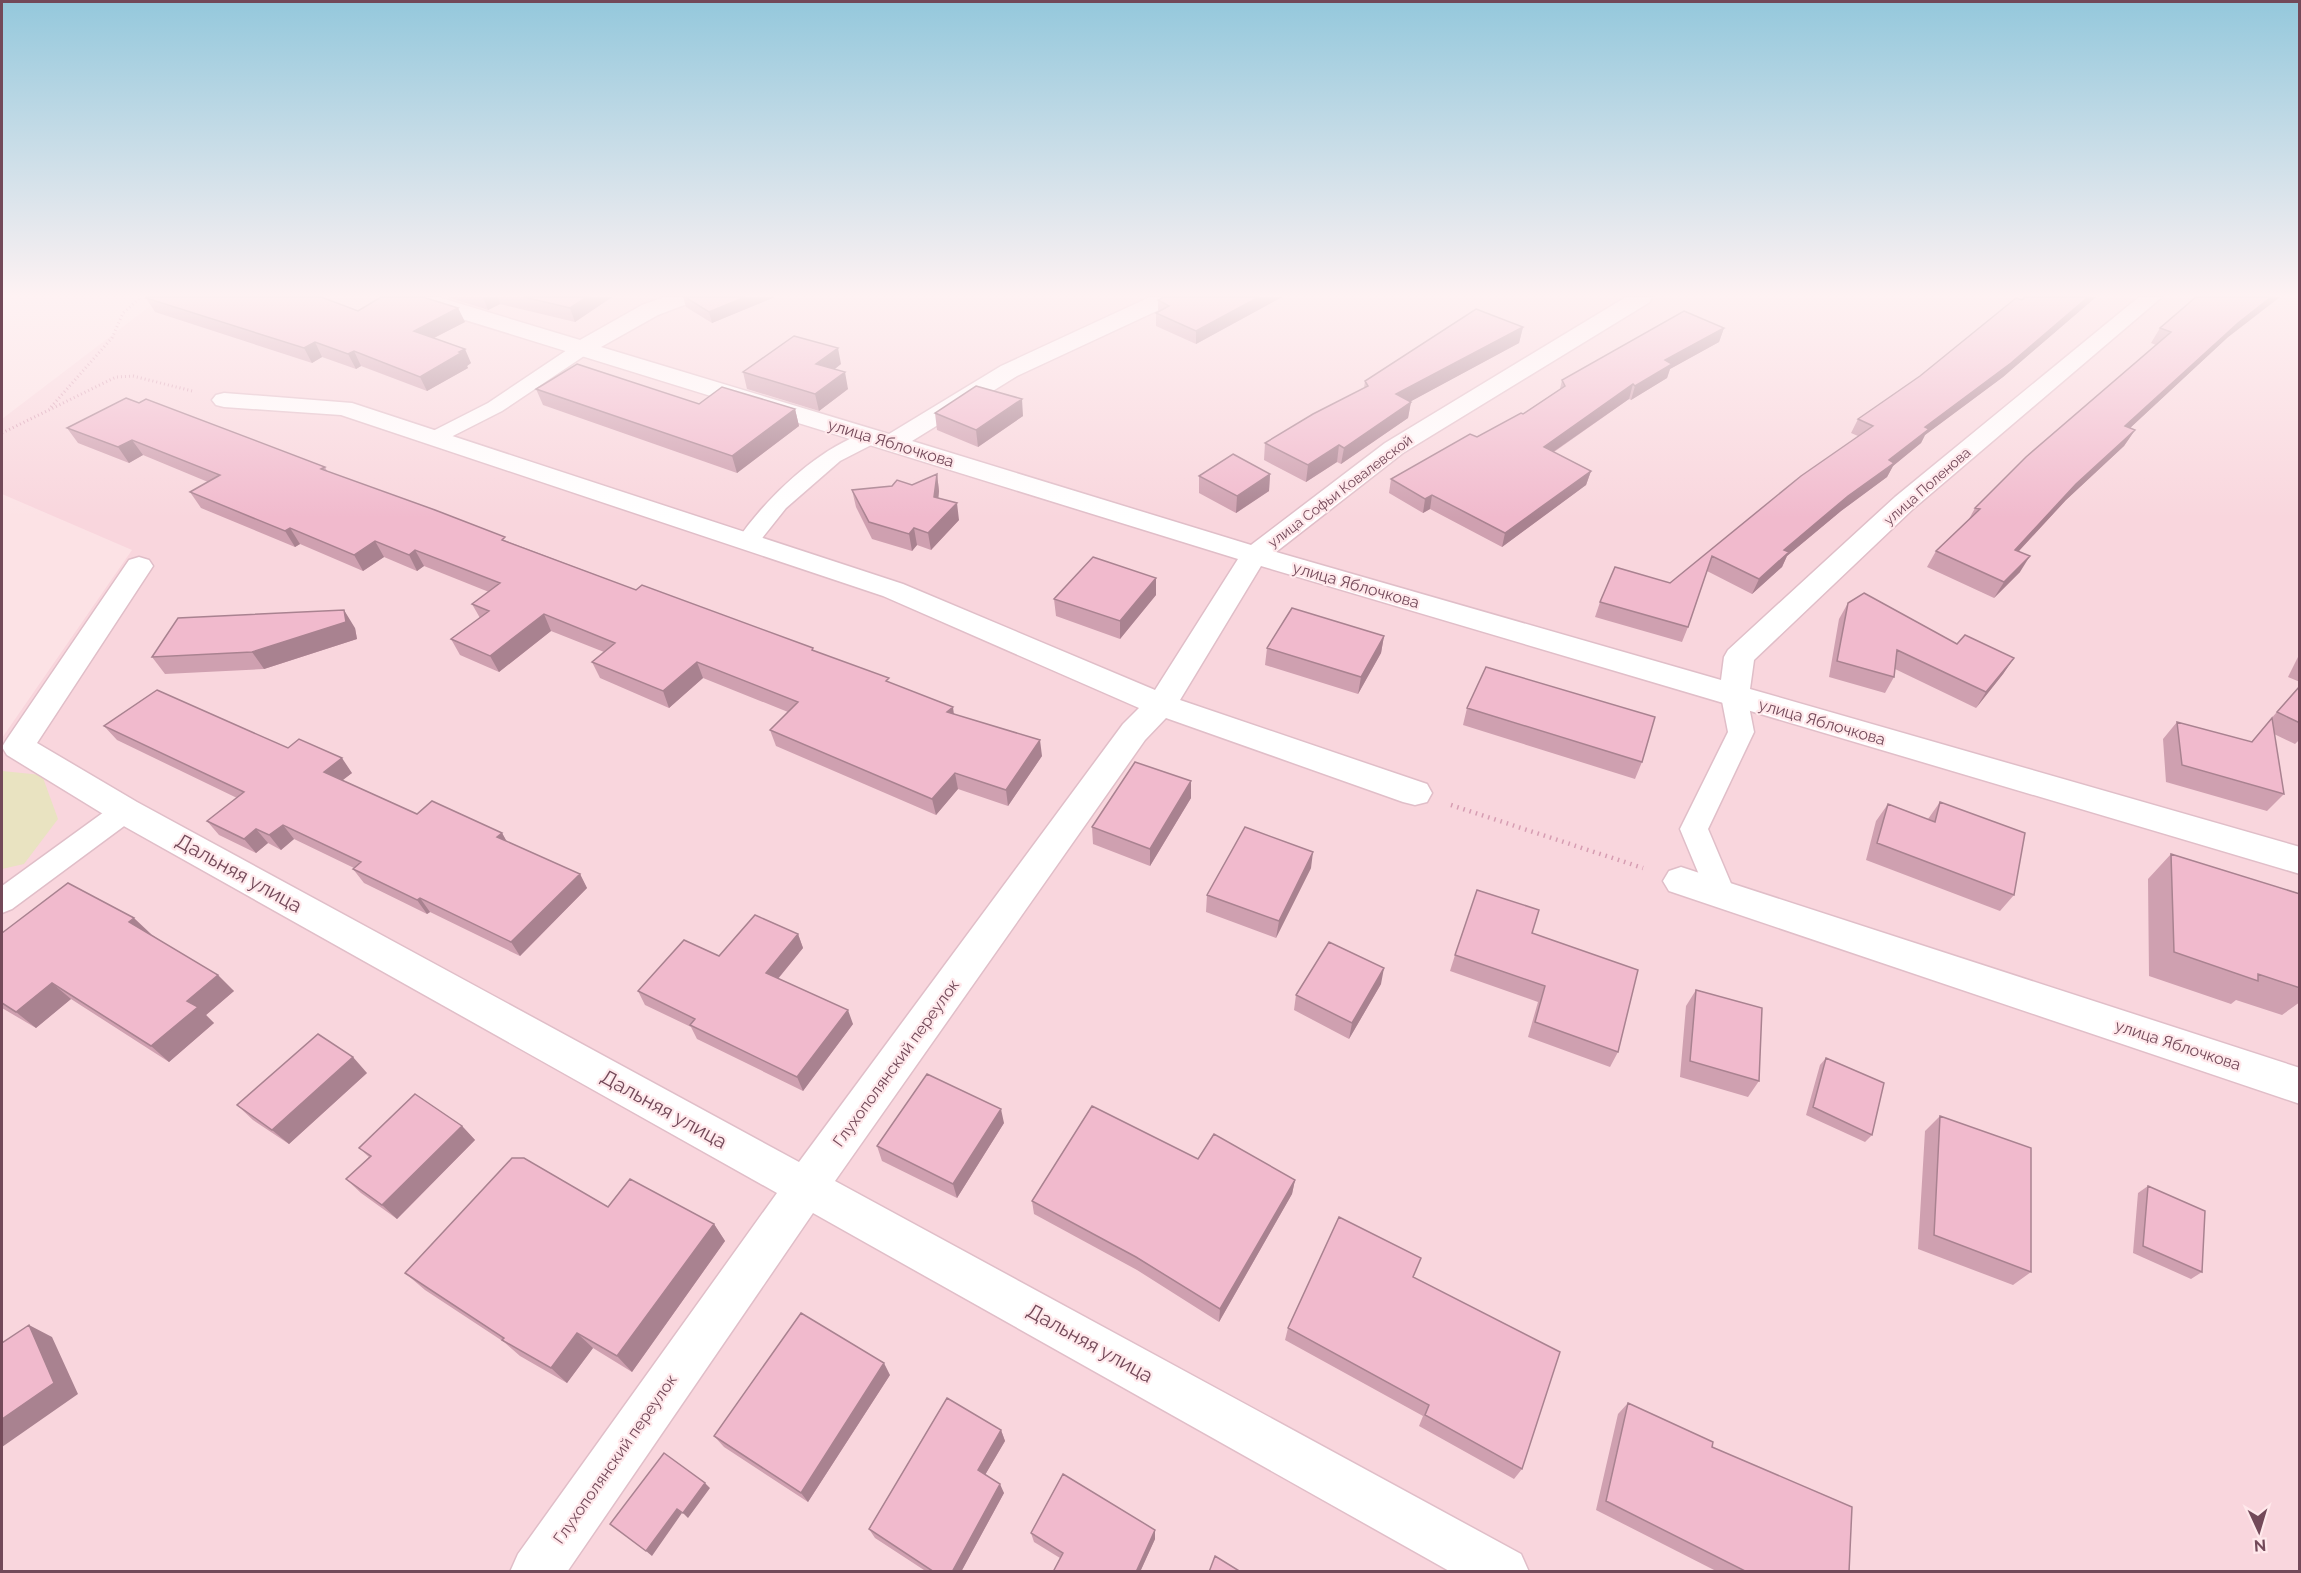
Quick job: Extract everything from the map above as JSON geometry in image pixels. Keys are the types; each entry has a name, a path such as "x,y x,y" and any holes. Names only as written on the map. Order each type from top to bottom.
{"street":[{"name":"улица Яблочкова","path":"655,370 1255,555 2300,861"},
{"path":"882,440 1008,370"},
{"name":"улица Софьи Ковалевской","path":"1255,555 1394,448 1521,370"},
{"name":"улица Поленова","path":"1734,696 1739,657 1905,503 2064,370"},
{"path":"224,400 344,408 892,590 1161,705 1415,793"},
{"name":"Глухополянский переулок","path":"536,1572 806,1187 1134,732 1161,705 1231,589 1255,555"},
{"name":"Дальняя улица","path":"139,566 18,747 125,810 1503,1572"},
{"name":"улица Яблочкова","path":"1681,881 2300,1086"}],"lane":[{"path":"434,438 495,407 549,370"},
{"path":"747,542 778,503 833,457 882,440"},
{"path":"1720,893 1694,829 1741,732 1734,696"},
{"path":"2,901 125,810"}],"path":[{"path":"48,410 83,370"},
{"path":"2,433 116,377 134,376 224,400"},
{"path":"1415,793 1681,881"}],"shaded area":[{"path":"66,370 2299,370 2299,1571 2,1571 2,738 132,550 2,494 2,419"},
{"path":"2,771 42,775 58,819 24,864 2,869"}],"building":[{"path":"403,370 431,370 420,377"},
{"path":"566,370 597,370 699,404 722,387 795,409 732,456 536,389"},
{"path":"839,370 845,372 815,394 743,372"},
{"path":"1381,370 1441,370 1396,394 1411,402 1344,448 1339,445 1308,465 1265,443 1313,414 1368,386 1365,381"},
{"path":"1579,370 1661,370 1635,386 1633,384 1544,447 1591,471 1505,533 1432,495 1425,499 1391,479 1470,434 1477,437 1523,414 1565,386 1562,380"},
{"path":"1927,370 2001,370 1925,427 1929,429 1889,460 1894,463 1848,496 1784,550 1789,552 1759,579 1712,556 1688,627 1600,602 1615,567 1670,583 1801,476 1873,426 1858,419"},
{"path":"2126,370 2186,370 2125,426 2135,430 2076,484 2015,550 2030,556 2004,582 1936,551 1980,509 1975,508 2026,457"},
{"path":"976,386 1022,399 976,430 935,413"},
{"path":"126,398 139,403 146,399 325,467 321,469 505,537 502,540 636,590 642,585 813,648 812,650 889,678 886,681 953,707 947,712 1040,740 1006,790 955,773 932,799 770,730 798,702 697,662 663,691 592,662 615,643 544,614 490,656 451,639 489,611 472,604 500,583 415,550 409,555 375,541 354,555 290,528 285,531 190,492 220,475 132,440 118,447 67,428"},
{"path":"1233,454 1270,474 1237,496 1199,476"},
{"path":"937,474 934,497 957,503 928,533 914,528 909,534 869,522 852,490 892,486 897,480 912,485"},
{"path":"1093,557 1156,578 1120,621 1054,599"},
{"path":"1864,593 1957,644 1965,635 2014,658 1986,692 1897,650 1894,677 1837,661 1848,603"},
{"path":"1292,608 1384,636 1361,677 1267,648"},
{"path":"344,610 346,622 252,652 152,657 178,618"},
{"path":"1486,667 1655,717 1642,762 1467,708"},
{"path":"2300,686 2300,723 2277,712"},
{"path":"157,690 288,748 299,739 342,758 324,772 417,814 432,801 502,833 497,837 580,874 511,942 353,869 361,862 283,825 269,835 256,829 244,839 207,821 244,792 104,726"},
{"path":"2272,718 2284,794 2182,765 2177,722 2252,742"},
{"path":"1135,762 1191,781 1150,849 1092,827"},
{"path":"1940,802 2025,833 2014,895 1877,843 1888,804 1935,822"},
{"path":"1245,827 1313,852 1279,921 1207,895"},
{"path":"2171,854 2300,894 2300,988 2258,974 2258,981 2174,952"},
{"path":"68,883 134,918 129,922 218,975 187,1001 198,1007 151,1046 52,983 16,1012 2,1003 2,933"},
{"path":"1477,890 1539,910 1532,933 1638,970 1618,1052 1535,1022 1545,986 1455,955"},
{"path":"755,915 798,934 766,973 848,1010 797,1077 690,1025 695,1019 638,991 684,940 719,956"},
{"path":"1329,942 1384,968 1352,1023 1296,995"},
{"path":"1696,990 1762,1008 1759,1081 1690,1061"},
{"path":"318,1034 353,1057 272,1130 237,1105"},
{"path":"1826,1058 1884,1083 1872,1135 1813,1107"},
{"path":"927,1074 1001,1109 953,1184 877,1146"},
{"path":"415,1094 462,1126 382,1205 346,1179 371,1156 359,1148"},
{"path":"1092,1106 1198,1159 1214,1134 1295,1180 1220,1309 1136,1257 1032,1201"},
{"path":"1940,1116 2031,1148 2031,1272 1934,1235"},
{"path":"512,1158 524,1158 608,1207 630,1179 714,1224 617,1356 577,1333 551,1368 502,1340 504,1338 405,1273"},
{"path":"2148,1186 2205,1211 2202,1272 2143,1246"},
{"path":"1339,1217 1421,1258 1413,1277 1560,1352 1522,1469 1425,1415 1429,1405 1288,1328"},
{"path":"801,1313 884,1363 801,1493 714,1436"},
{"path":"29,1325 54,1383 2,1419 2,1343"},
{"path":"947,1398 1001,1430 978,1470 1000,1484 952,1572 934,1572 869,1529"},
{"path":"1628,1403 1713,1442 1712,1447 1852,1507 1849,1572 1747,1572 1606,1501"},
{"path":"664,1453 705,1483 683,1513 677,1509 646,1551 610,1524"},
{"path":"1063,1474 1155,1530 1136,1572 1053,1572 1063,1553 1031,1533"},
{"path":"1215,1556 1241,1572 1209,1572"}]}
